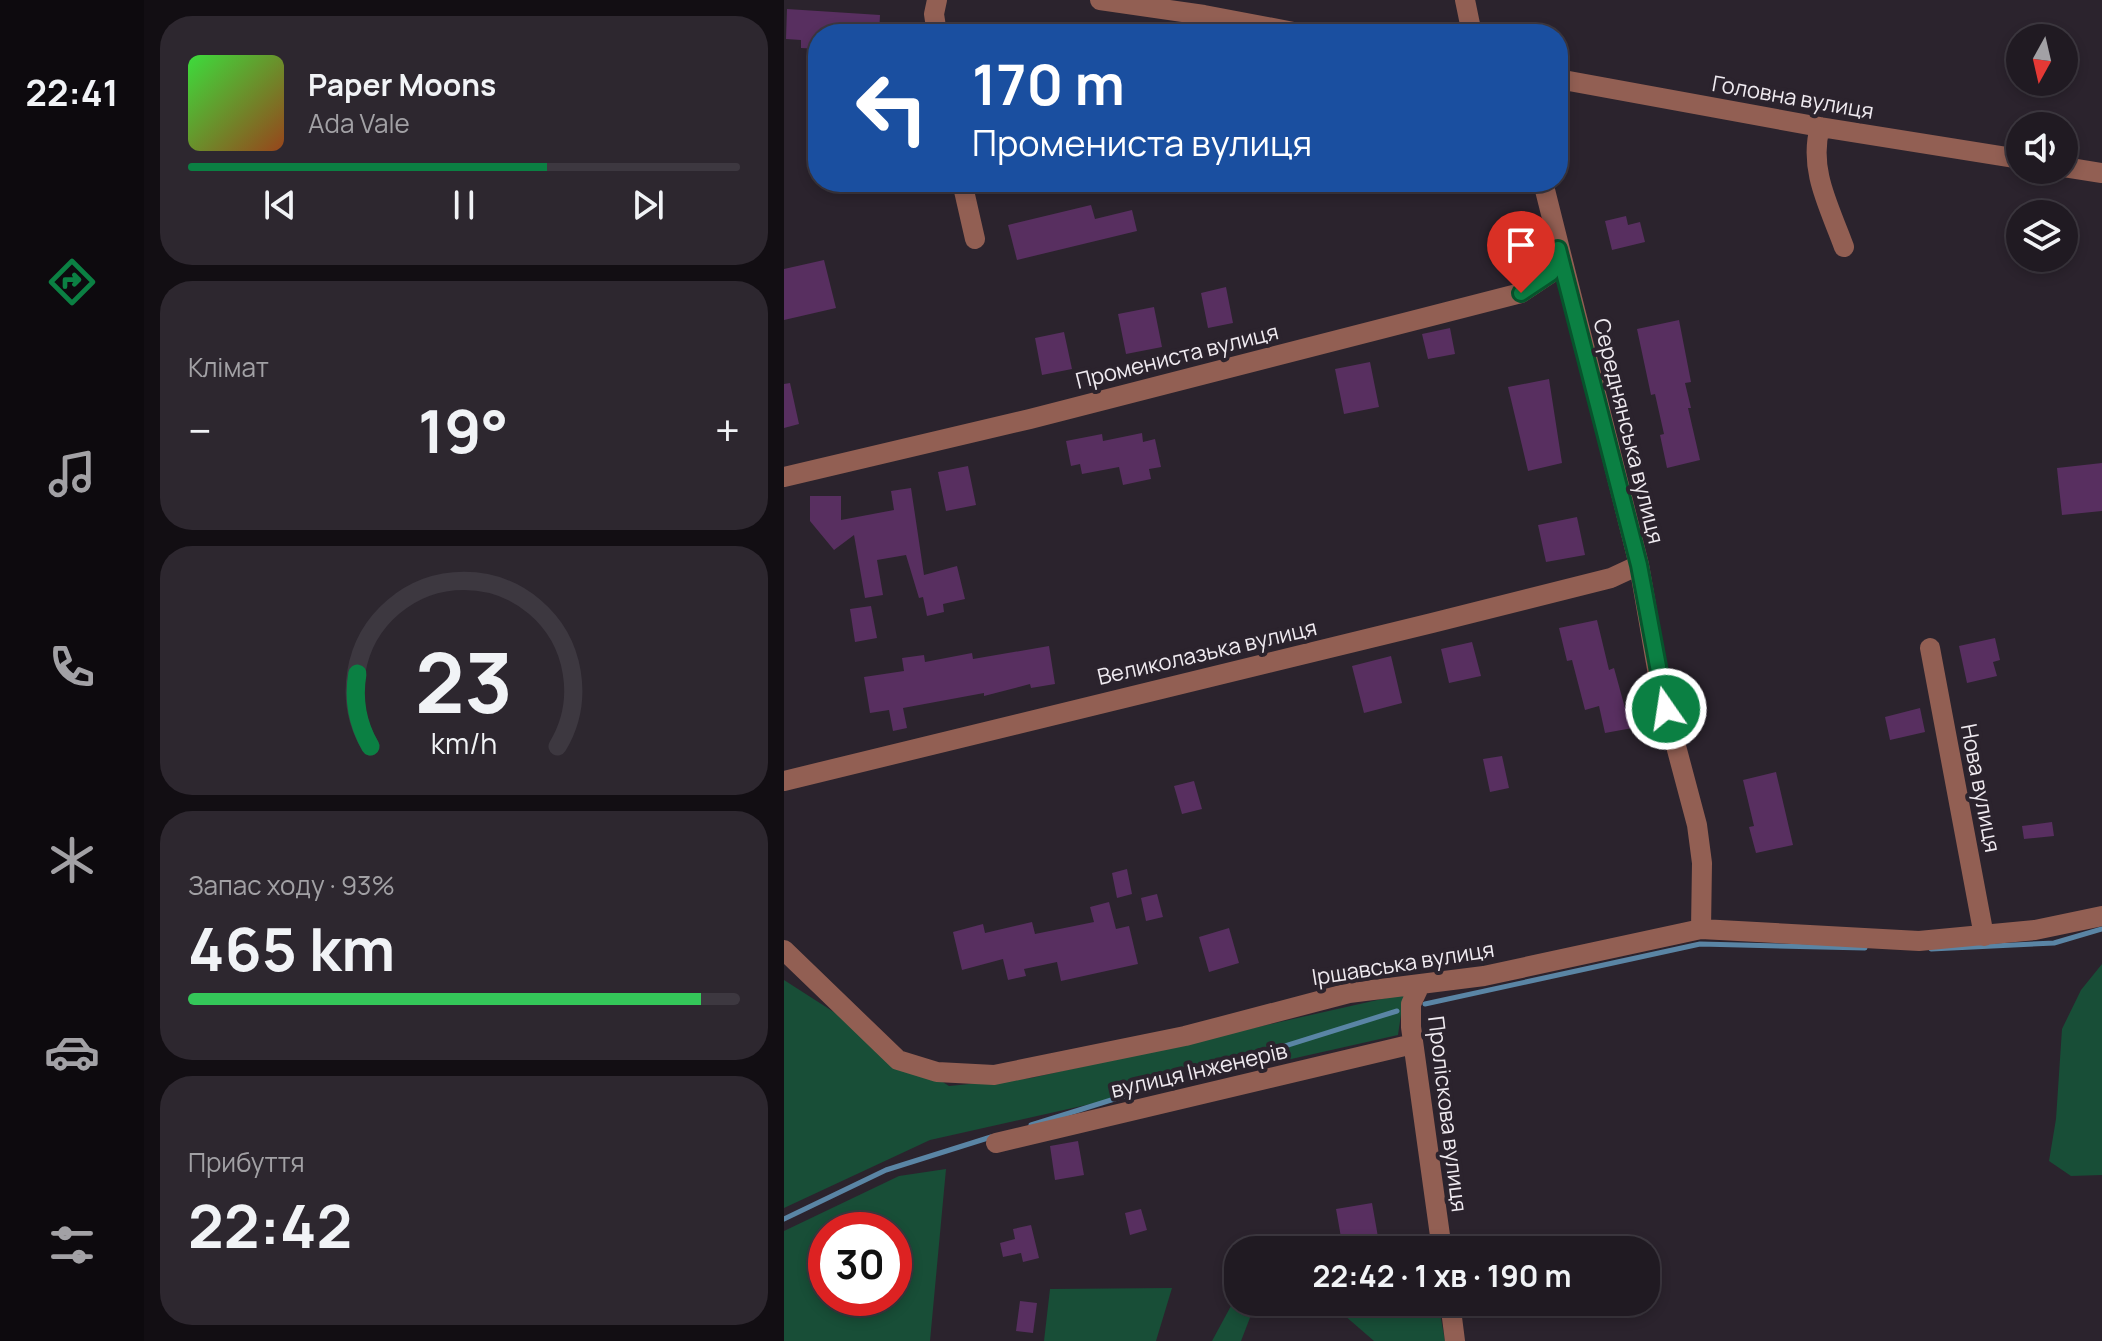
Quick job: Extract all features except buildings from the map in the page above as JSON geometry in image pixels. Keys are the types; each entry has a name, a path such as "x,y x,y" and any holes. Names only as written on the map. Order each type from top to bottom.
{"street":[{"path":"936,24 937,0"},
{"path":"1100,0 1251,24"},
{"path":"1465,0 1470,24"},
{"name":"Головна вулиця","path":"1568,81 1820,127 2006,157"},
{"path":"1820,127 1816,144 1818,179 1844,247"},
{"path":"2078,169 2102,173"},
{"path":"964,192 975,239"},
{"name":"Середнянська вулиця","path":"1545,192 1639,565 1660,686 1697,825 1702,863 1701,929"},
{"name":"Промениста вулиця","path":"784,477 1030,419 1521,293 1551,273 1558,249"},
{"name":"Великолазька вулиця","path":"784,781 1611,578 1639,565"},
{"name":"Нова вулиця","path":"1930,648 1984,936"},
{"name":"Іршавська вулиця","path":"784,950 898,1060 937,1072 994,1075 1185,1036 1349,993 1484,976 1701,929 1919,941 1984,936 2070,924 2102,916"},
{"name":"Проліскова вулиця","path":"1420,985 1411,1004 1413,1044 1440,1236"},
{"name":"вулиця Інженерів","path":"996,1143 1413,1044"},
{"path":"1452,1316 1455,1341"}],"green space":[{"path":"2102,964 2102,1175 2071,1176 2049,1161 2056,1119 2062,1029 2081,990"},
{"path":"784,980 949,1086 1031,1078 1404,994 1398,1035 930,1140 784,1208"},
{"path":"946,1169 930,1341 784,1341 784,1231 808,1220 808,1316 912,1316 912,1212 824,1212 899,1176"},
{"path":"1172,1288 1156,1341 1044,1341 1050,1289"},
{"path":"1226,1316 1251,1316 1241,1341 1212,1341"},
{"path":"1345,1316 1441,1316 1445,1341 1374,1341"}],"waterway":[{"path":"1931,949 2054,943 2102,929"},
{"path":"1425,1004 1700,944 1865,948"},
{"path":"1031,1125 1397,1011"},
{"path":"784,1219 886,1170 991,1137"}],"route":[{"path":"1521,293 1551,273 1558,249 1639,565 1666,709"}]}
